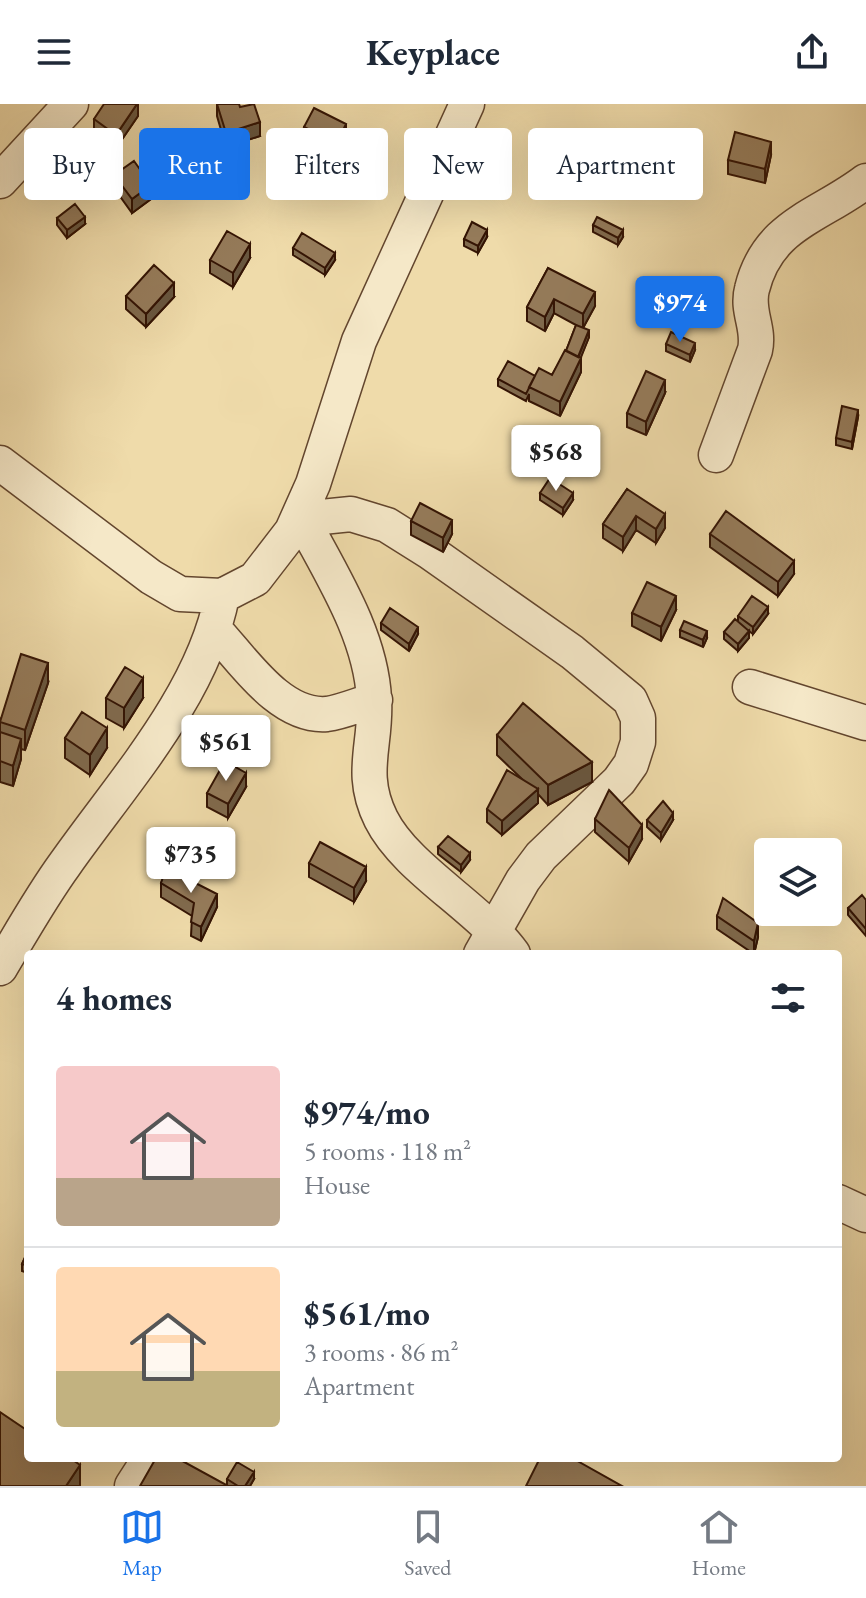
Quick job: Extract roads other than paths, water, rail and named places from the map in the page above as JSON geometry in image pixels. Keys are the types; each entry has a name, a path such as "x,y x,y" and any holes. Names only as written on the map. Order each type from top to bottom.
{"street":[{"path":"0,181 71,104"},
{"path":"302,519 351,514 387,525 572,652 630,700 638,718 638,742 631,764 619,781 541,856 496,945 381,820 369,783 368,748 375,700 362,641 302,519 359,341 467,104"},
{"path":"716,455 758,338 750,310 751,290 761,264 774,242 786,230 866,181"},
{"path":"0,463 151,577 180,594 222,596 255,579 292,531 313,484"},
{"path":"0,968 63,866 144,757 215,630 222,596"},
{"path":"215,630 266,686 295,707 325,714 375,700"},
{"path":"750,687 866,723"},
{"path":"842,1204 866,1215"},
{"path":"132,1486 147,1462"}]}
